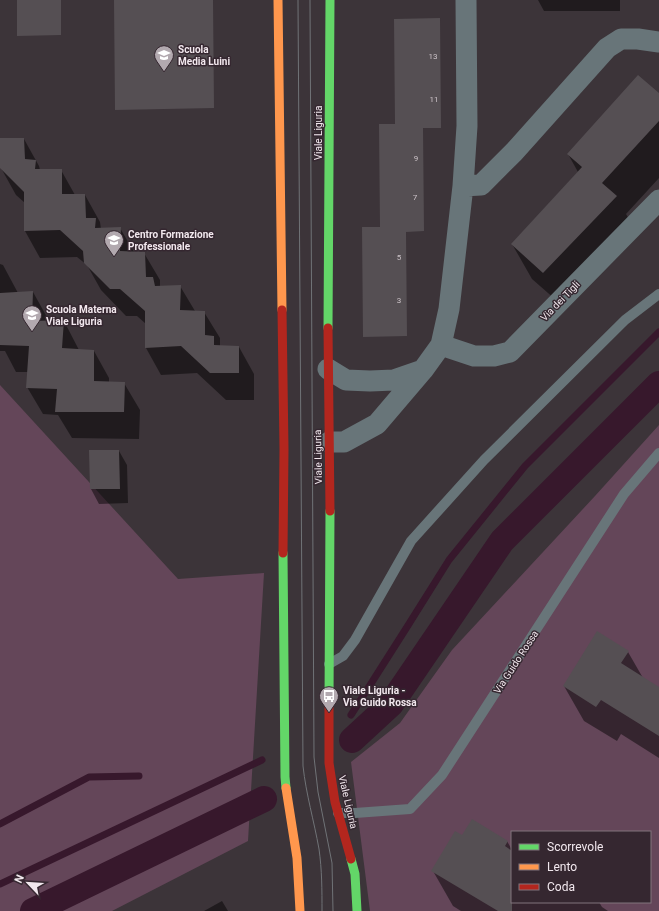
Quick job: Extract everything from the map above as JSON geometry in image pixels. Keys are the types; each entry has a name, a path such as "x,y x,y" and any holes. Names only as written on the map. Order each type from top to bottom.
{"main road":[{"path":"278,0 284,449 283,523 285,777 297,858 300,911"},
{"name":"Viale Liguria","path":"330,0 328,369 330,763 333,790 338,813 355,874 357,911"}],"street":[{"path":"329,442 344,442 377,424 423,370 441,345 449,309 464,186 467,126 466,0"},
{"path":"464,186 481,184 514,152 607,48 621,39 638,39 659,42"},
{"name":"Via dei Tigli","path":"441,345 474,356 494,356 510,352 659,200"},
{"path":"328,369 346,380 370,381 394,380 423,370"}],"lane":[{"path":"329,665 343,656 355,640 411,541 495,449 625,320 659,294"},
{"name":"Via Guido Rossa","path":"338,813 410,809 442,775 624,494 659,453"}],"shaded area":[{"path":"0,385 178,579 264,573 248,841 112,911 0,911"},
{"path":"659,425 659,911 370,911 351,762 400,723 452,650"}],"building":[{"path":"17,0 61,0 61,35 17,36"},
{"name":"Scuola Media Luini","path":"114,0 213,0 214,108 115,110"},
{"path":"440,18 441,128 423,128 424,231 406,232 407,336 363,337 362,227 380,227 379,124 395,124 394,19"},
{"path":"638,75 659,93 659,121 602,183 617,196 543,273 511,244 582,167 567,154"},
{"name":"Centro Formazione Professionale","path":"0,138 24,138 25,159 36,160 35,169 62,169 62,194 85,194 86,218 96,218 95,228 121,227 120,251 145,252 146,277 153,277 155,286 181,285 180,310 205,311 205,335 214,336 214,345 239,346 239,373 210,373 181,346 145,348 145,311 120,289 110,289 84,263 83,251 60,230 24,231 24,192 0,168"},
{"name":"Scuola Materna Viale Liguria","path":"33,291 32,321 64,320 62,348 94,350 94,381 125,382 124,412 55,412 57,389 26,388 29,346 0,345 0,293"},
{"path":"89,450 119,450 120,489 90,489"},
{"path":"597,631 629,651 621,663 659,687 659,736 601,700 596,707 563,686"},
{"path":"472,819 508,841 505,846 511,850 512,911 498,911 431,871 455,831 462,835"}],"waterway":[{"path":"351,715 449,560 525,466 659,332"},
{"path":"352,740 391,704 502,541 659,384"},
{"path":"0,884 262,760"},
{"path":"0,824 89,777 139,776"},
{"path":"33,911 264,799"}],"tram line":[{"path":"298,0 303,766 319,849 322,911"},
{"path":"310,0 314,757 318,792 332,863 333,911"}],"traffic: fast":[{"path":"328,328 330,0"},
{"path":"329,701 330,511"},
{"path":"283,553 286,788"},
{"path":"351,859 355,874 357,911"}],"traffic: slow":[{"path":"278,0 282,310"},
{"path":"286,788 297,858 300,911"}],"traffic: jam":[{"path":"282,310 284,449 283,553"},
{"path":"328,328 330,511"},
{"path":"329,701 329,763 335,802 351,859"}],"place":[{"name":"Scuola Media Luini","path":"164,72"},
{"name":"Centro Formazione Professionale","path":"114,257"},
{"name":"Scuola Materna Viale Liguria","path":"32,332"},
{"name":"Viale Liguria - Via Guido Rossa","path":"329,713"}]}
